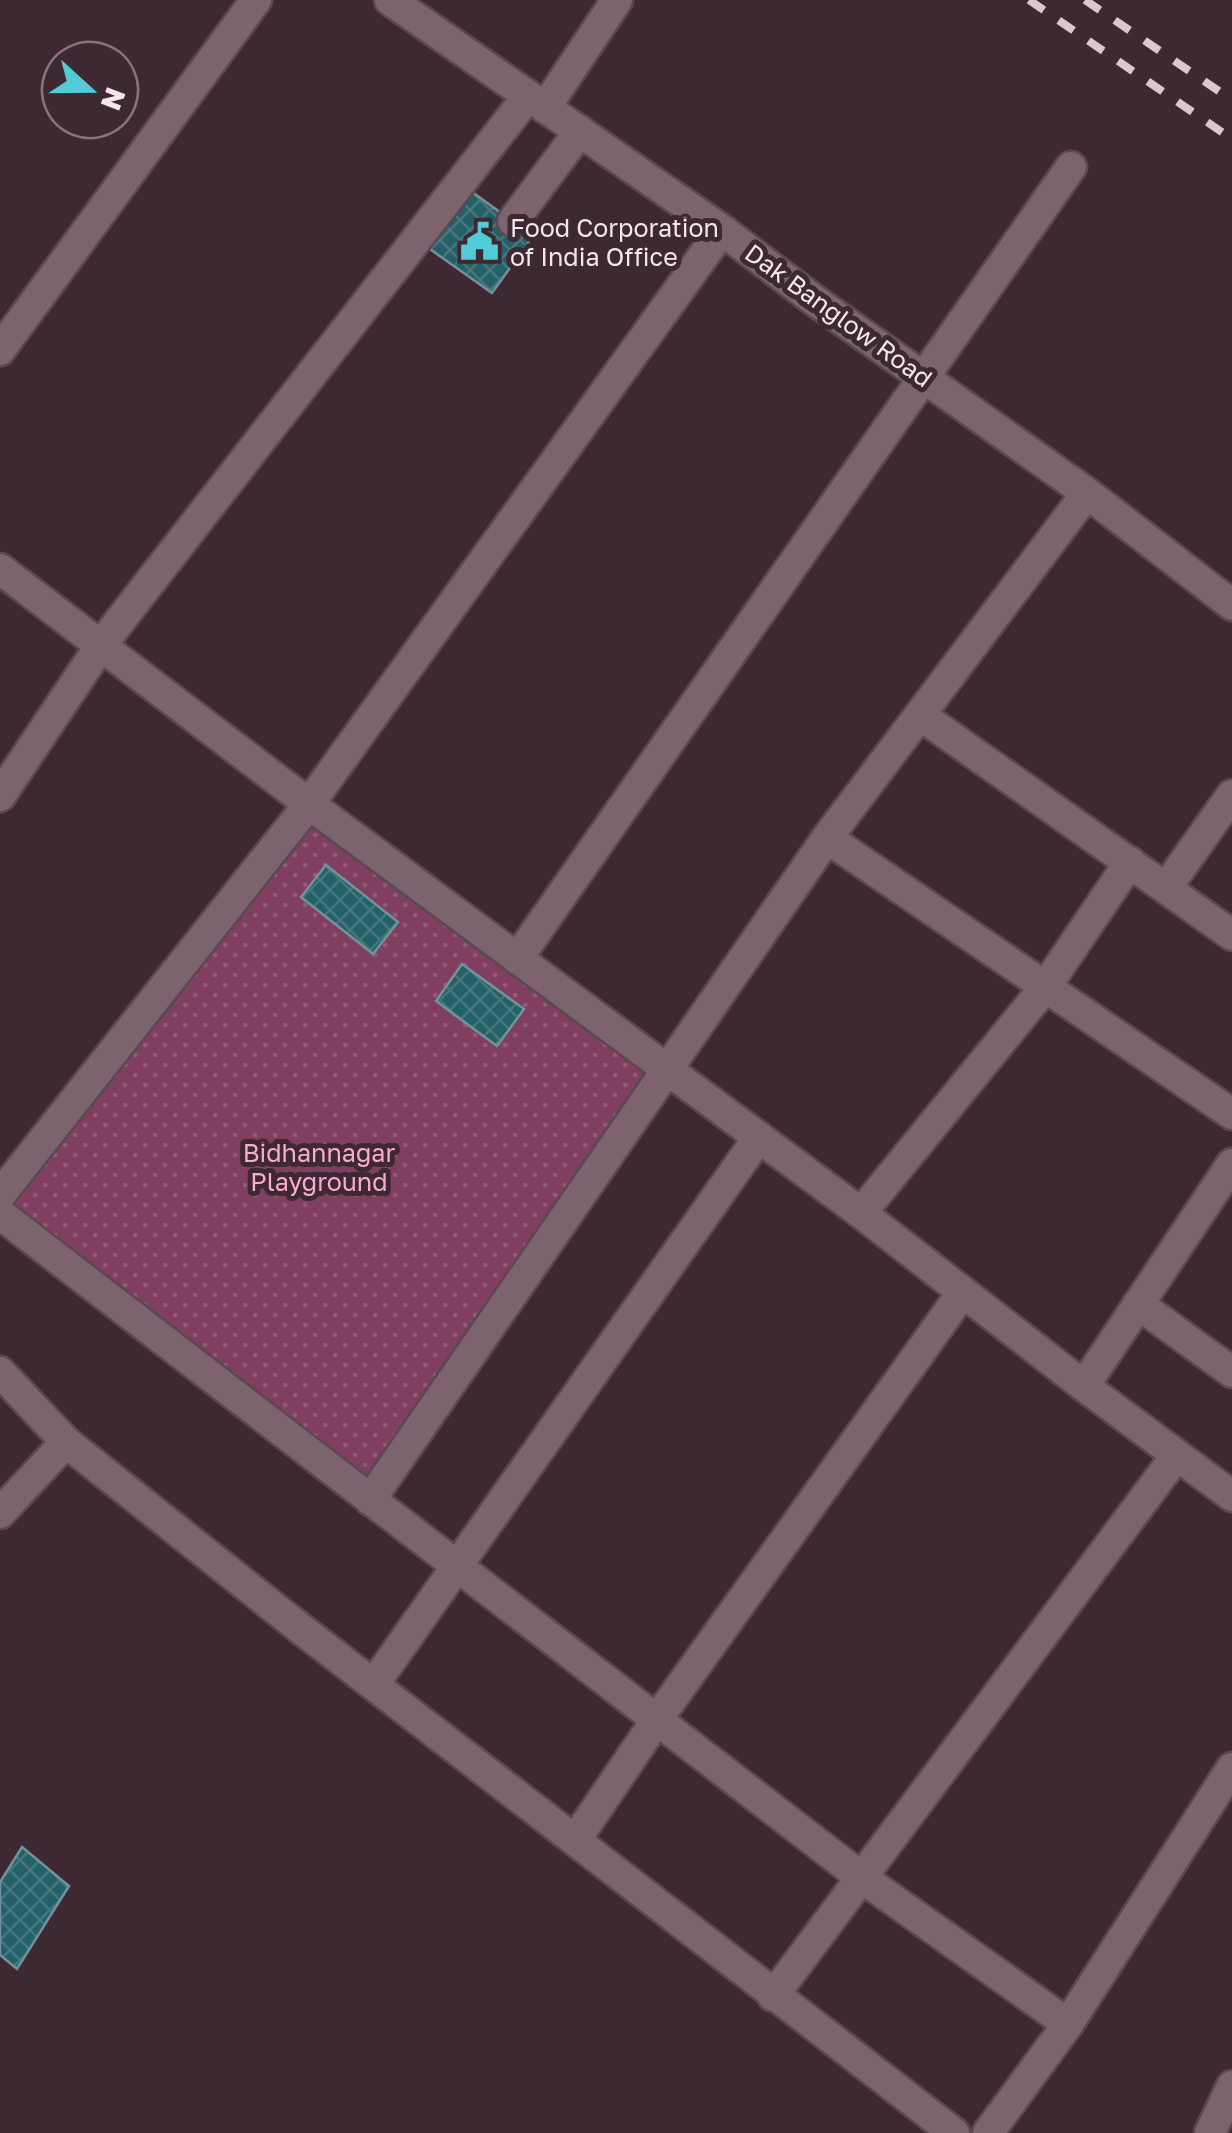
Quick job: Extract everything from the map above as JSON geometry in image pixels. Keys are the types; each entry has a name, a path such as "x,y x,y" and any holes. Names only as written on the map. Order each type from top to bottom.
{"street":[{"path":"0,350 256,0"},
{"name":"Dak Banglow Road","path":"390,0 722,230 1230,600"},
{"path":"0,796 100,644 617,0"},
{"path":"513,222 580,132"},
{"path":"517,959 1071,166"},
{"path":"0,1194 309,804 722,230"},
{"path":"370,1500 827,838 1087,493"},
{"path":"0,568 1232,1496"},
{"path":"920,715 1232,934"},
{"path":"1166,888 1232,795"},
{"path":"827,838 1232,1114"},
{"path":"861,1213 1046,986 1130,862"},
{"path":"374,1684 759,1138"},
{"path":"1084,1386 1232,1164"},
{"path":"0,1214 861,1877 1068,2024"},
{"path":"576,1839 963,1292"},
{"path":"1138,1304 1232,1372"},
{"path":"0,1372 66,1442 773,1996 954,2133"},
{"path":"0,1513 66,1442"},
{"path":"773,1996 1176,1455"},
{"path":"988,2133 1068,2024 1232,1768"},
{"path":"1210,2133 1232,2086"}],"green space":[{"name":"Bidhannagar Playground","path":"309,804 667,1070 370,1500 0,1214"}],"building":[{"name":"Food Corporation of India Office","path":"468,189 533,236 492,293 427,247"},
{"path":"326,865 398,922 373,954 301,897"},
{"path":"462,964 524,1009 497,1046 436,1001"},
{"path":"22,1847 69,1886 17,1969 0,1955 0,1882"}],"railway":[{"path":"1029,0 1232,139"},
{"path":"1085,0 1232,100"}],"place":[{"name":"Food Corporation of India Office","path":"480,241"}]}
